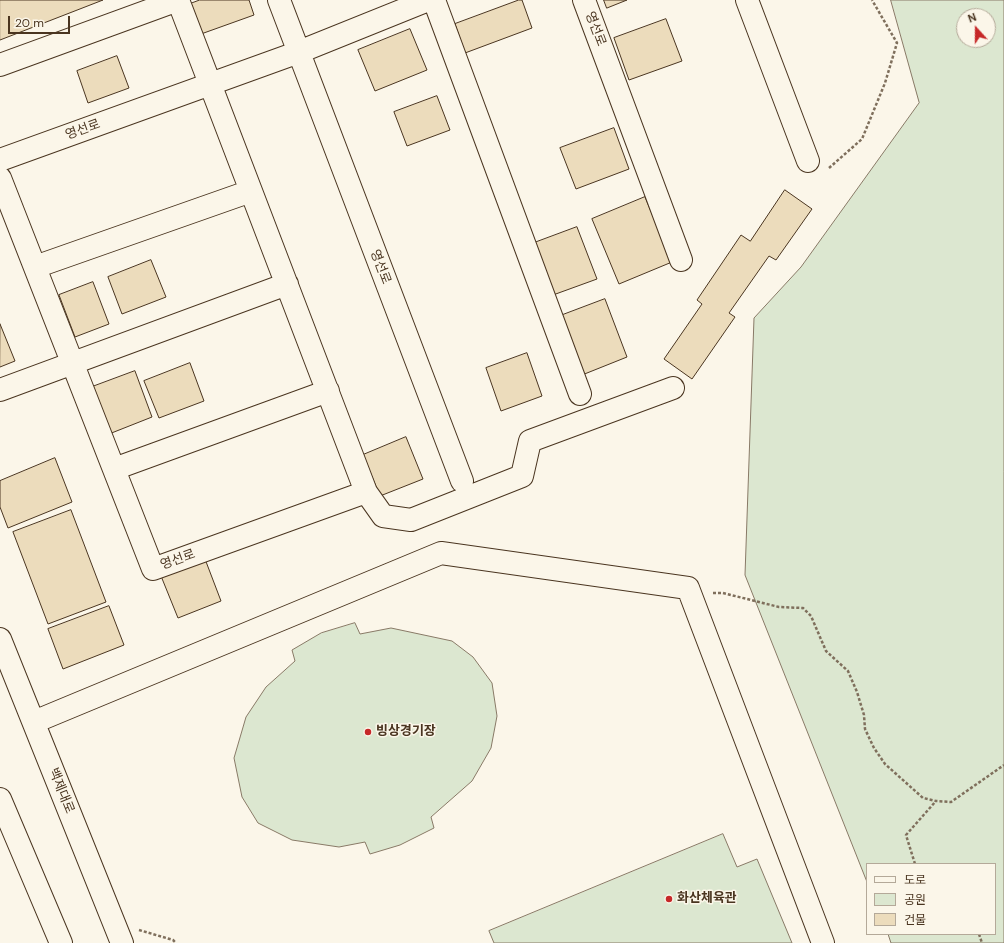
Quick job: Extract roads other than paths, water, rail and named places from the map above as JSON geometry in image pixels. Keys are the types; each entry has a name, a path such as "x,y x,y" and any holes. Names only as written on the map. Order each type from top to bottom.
{"street":[{"path":"0,64 178,0 366,492 383,516 411,520 522,476 530,440 673,388"},
{"name":"영선로","path":"279,0 462,481"},
{"name":"영선로","path":"0,160 299,52 428,0"},
{"path":"434,0 580,394"},
{"name":"영선로","path":"584,0 681,260"},
{"path":"747,0 818,165"},
{"name":"영선로","path":"0,178 154,569 366,492"},
{"path":"35,267 251,191"},
{"path":"0,390 72,362 287,284"},
{"path":"114,469 328,391"},
{"path":"34,722 441,553 688,588 823,943"},
{"name":"백제대로","path":"0,639 122,942"},
{"path":"0,798 8,838 61,943"}],"place":[{"name":"빙상경기장","path":"368,732"},
{"name":"화산체육관","path":"669,899"}]}
